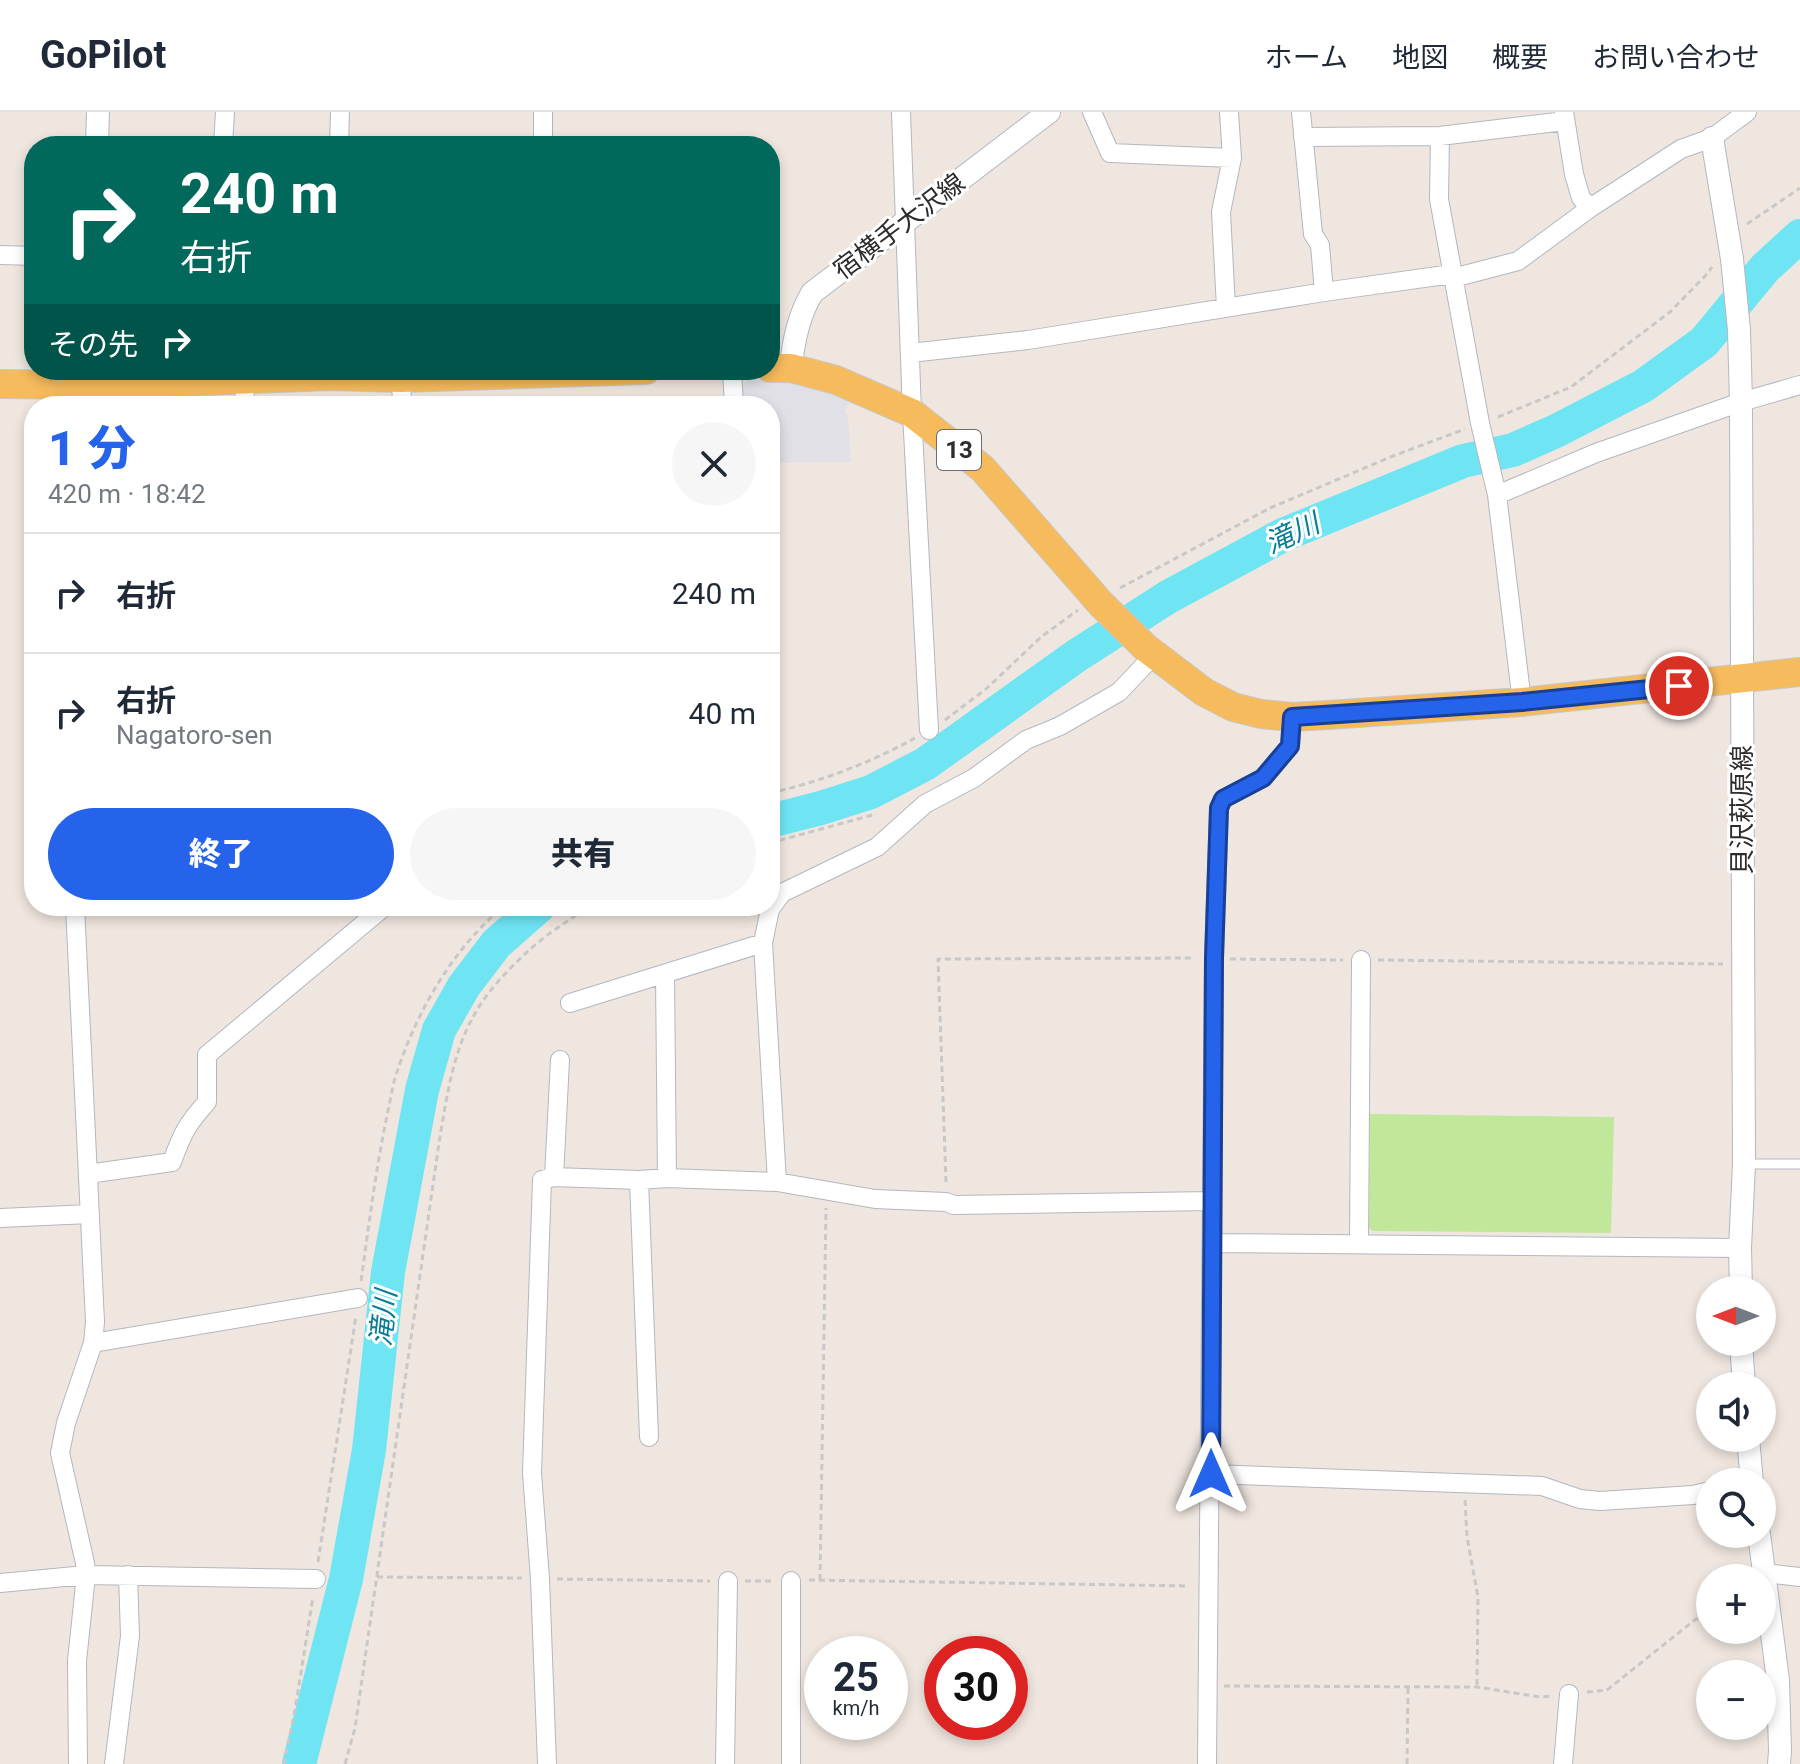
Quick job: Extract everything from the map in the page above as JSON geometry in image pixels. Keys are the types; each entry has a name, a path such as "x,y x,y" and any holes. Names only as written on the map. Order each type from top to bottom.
{"main road":[{"name":"13","path":"780,368 836,380 912,413 983,469 1101,604 1150,652 1204,692 1233,707 1292,717 1522,702 1800,672"},
{"path":"0,384 50,395 84,380"},
{"path":"109,380 245,393 300,380"},
{"path":"356,380 401,392 469,380"}],"street":[{"path":"97,136 98,112"},
{"path":"224,136 225,112"},
{"path":"339,136 340,112"},
{"path":"543,112 543,136"},
{"path":"901,112 912,413 929,730"},
{"name":"宿横手大沢線","path":"780,368 812,293 1049,112"},
{"path":"1092,112 1110,153 1232,158"},
{"path":"1226,308 1221,212 1232,158 1229,112"},
{"path":"1301,112 1313,234 1320,245 1324,292"},
{"path":"910,353 1028,340 1324,292 1452,276 1518,261 1590,208 1681,149 1712,138 1747,112"},
{"path":"1303,137 1440,136 1565,117 1581,198 1590,208"},
{"path":"1440,136 1439,199 1481,427 1496,491 1522,702"},
{"path":"1712,138 1731,249"},
{"name":"貝沢萩原線","path":"1731,249 1739,330 1741,402 1744,1164 1741,1276"},
{"path":"0,255 24,256"},
{"path":"1496,491 1741,402 1800,385"},
{"path":"780,896 877,847 925,804 974,778 1026,740 1060,726 1119,692 1150,652"},
{"path":"1207,1764 1214,958 1219,808 1223,799 1263,778 1290,746 1292,717"},
{"path":"75,916 95,1322 93,1343 66,1423 60,1453 86,1575 77,1661 78,1764"},
{"path":"88,1174 172,1162 190,1121 207,1102 207,1055 373,916"},
{"path":"769,916 763,943 777,1182"},
{"path":"570,1003 763,943"},
{"path":"1359,1244 1361,960"},
{"path":"665,974 667,1178"},
{"path":"554,1177 560,1060"},
{"path":"547,1764 540,1579 532,1473 542,1180 554,1177 777,1182 875,1199 954,1205 1211,1201"},
{"path":"639,1180 649,1437"},
{"path":"0,1218 90,1214"},
{"path":"1212,1243 1740,1248"},
{"path":"93,1343 358,1298"},
{"path":"1211,1474 1542,1486 1580,1499 1600,1501 1696,1494"},
{"path":"1776,1574 1800,1577"},
{"path":"0,1583 86,1575 316,1579"},
{"path":"114,1764 130,1636 128,1575"},
{"path":"725,1764 728,1581"},
{"path":"791,1581 791,1764"},
{"path":"1774,1644 1778,1680 1779,1764"},
{"path":"1563,1764 1569,1694"}],"lane":[{"path":"1744,1164 1800,1164"}],"path":[{"path":"1481,427 1571,387 1670,312 1731,249 1747,224 1800,188"},
{"path":"780,840 876,814"},
{"path":"284,1764 316,1579 383,1136 397,1071 419,1017 444,974 493,916"},
{"path":"345,1764 362,1683 447,1095 473,1018 492,989 525,953 575,916"},
{"path":"946,1202 938,959 1214,958 1744,964"},
{"path":"820,1580 826,1189"},
{"path":"1465,1483 1467,1537 1478,1597 1477,1687"},
{"path":"1209,1686 1477,1687 1540,1697 1607,1690 1696,1619"},
{"path":"1407,1764 1408,1687"}],"shaded area":[{"path":"748,380 768,380 850,399 845,411 851,462 780,463 780,396 741,396 741,390"}],"green space":[{"path":"1370,1114 1614,1117 1611,1233 1373,1231 1369,1228"}],"waterway":[{"name":"滝川","path":"780,818 871,792 925,764 1076,656 1168,597 1283,535 1463,461 1513,450 1643,386 1704,342 1765,268 1800,236"},
{"name":"滝川","path":"299,1764 346,1579 369,1450 388,1272 422,1090 439,1030 464,986 496,944 528,916"}],"route":[{"path":"1211,1474 1214,958 1219,808 1223,799 1263,778 1275,764 1290,746 1292,717 1522,702 1679,686"}]}
